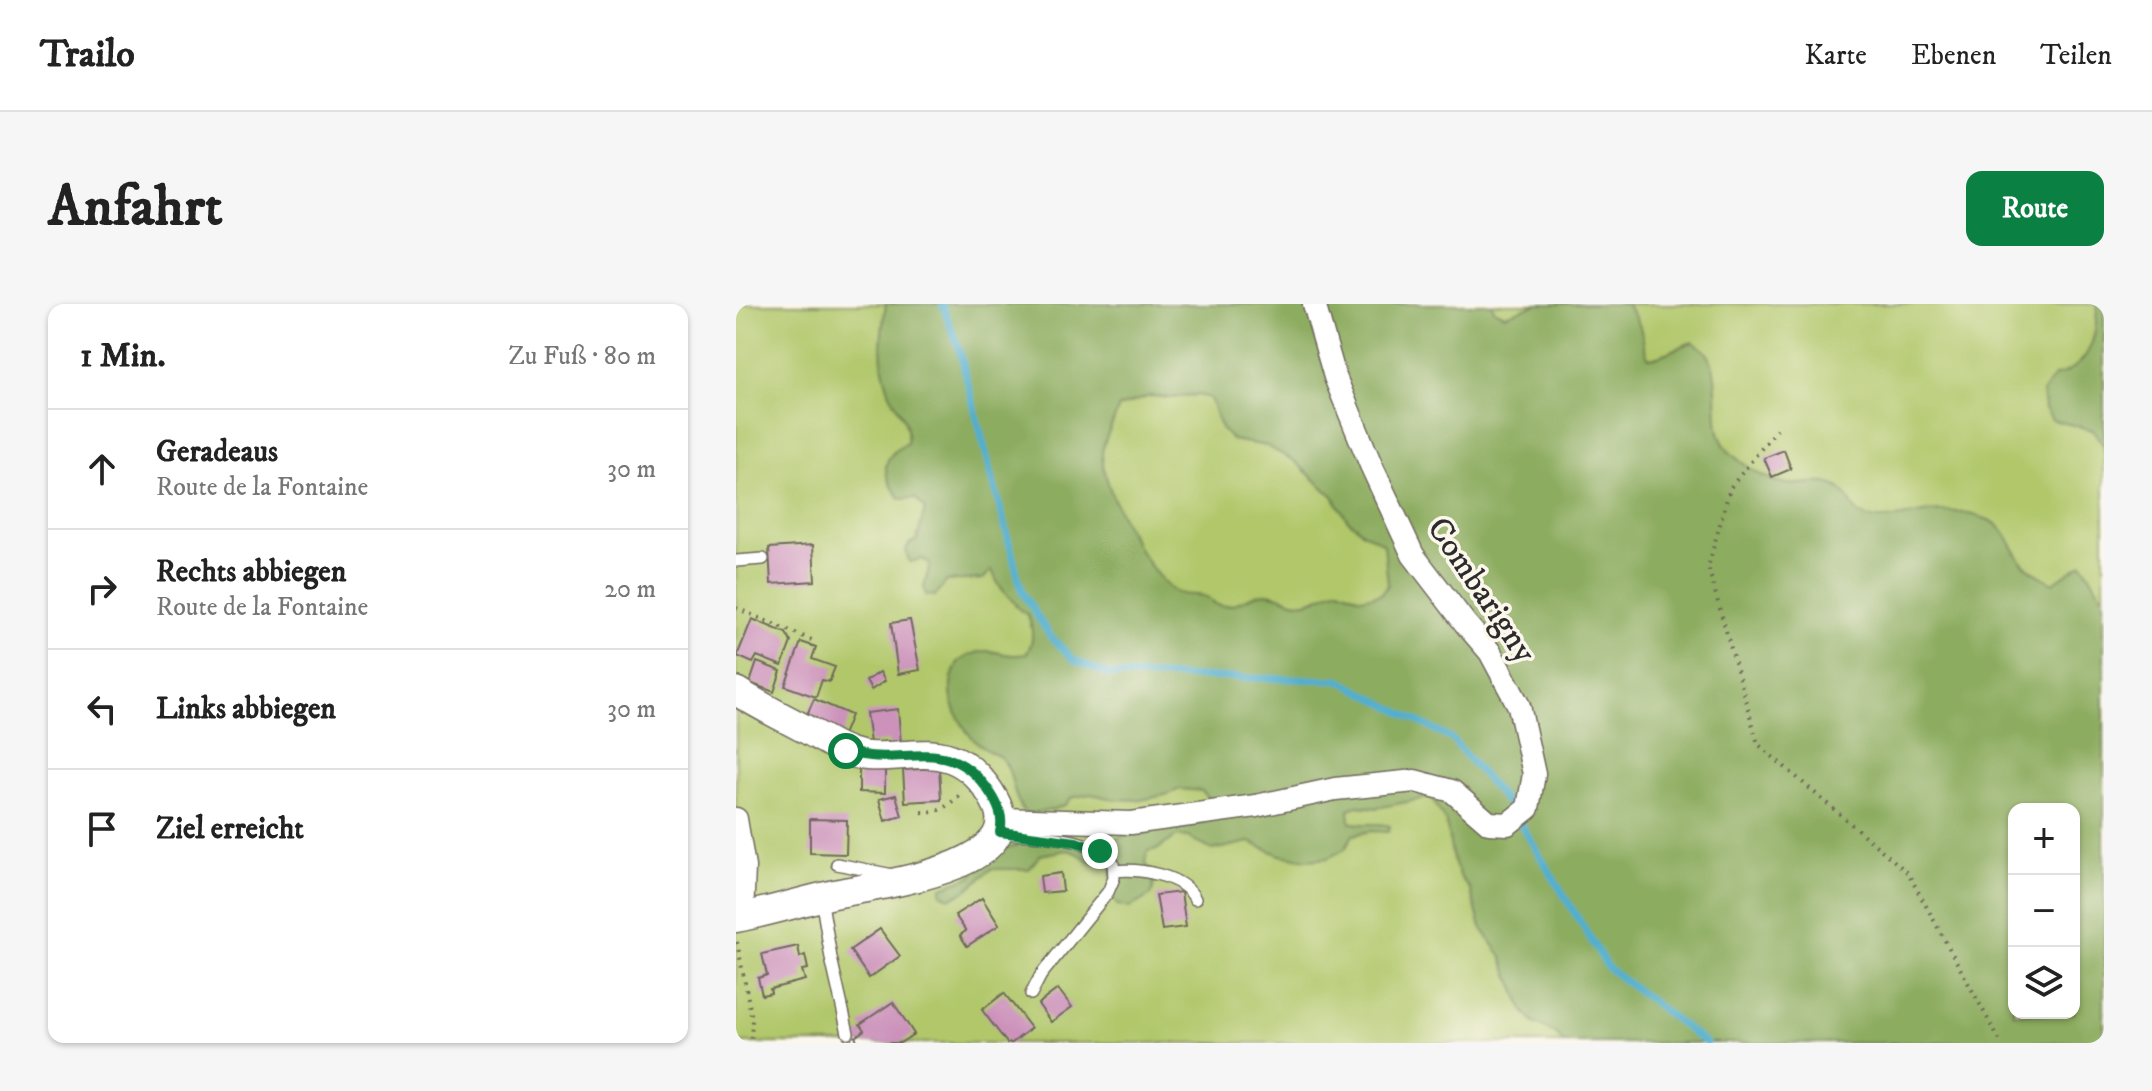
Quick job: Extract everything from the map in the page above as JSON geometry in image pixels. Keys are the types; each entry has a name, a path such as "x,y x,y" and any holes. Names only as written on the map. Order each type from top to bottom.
{"street":[{"name":"Combarigny","path":"1001,826 1131,823 1256,806 1335,789 1415,781 1452,791 1489,823 1508,824 1528,808 1534,774 1519,706 1490,652 1413,555 1335,377 1314,304"},
{"path":"736,691 846,751 868,756 930,755 949,758 967,767 994,798 1001,826 991,843 971,857 942,869 899,882 821,897 738,924 744,857 736,819"}],"lane":[{"path":"736,561 763,559"},
{"path":"1001,826 1090,846 1111,860 1114,871 1108,892 1041,975 1031,994"},
{"path":"837,864 895,874 899,882"},
{"path":"1114,871 1140,871 1178,882 1185,885 1195,899"},
{"path":"821,897 848,1033"}],"path":[{"path":"1777,429 1730,488 1708,567 1758,744 1908,873 2001,1043"},
{"path":"736,608 814,641"},
{"path":"922,812 945,809 980,779"},
{"path":"738,924 752,1019 751,1043"}],"green space":[{"path":"736,304 2104,304 2104,1043 736,1043"},
{"path":"886,304 1492,304 1494,310 1505,315 1537,304 1626,304 1639,324 1649,358 1693,342 1707,353 1713,365 1717,421 1725,446 1759,474 1788,484 1820,483 1838,487 1859,513 1875,519 1944,511 1989,520 2005,533 2026,566 2053,583 2082,563 2104,596 2104,1043 1564,1043 1555,1033 1534,1023 1523,1010 1502,957 1481,927 1470,889 1453,860 1446,822 1431,797 1377,808 1358,806 1349,809 1350,822 1390,826 1388,832 1371,831 1353,835 1345,849 1328,858 1307,860 1280,855 1250,842 1212,850 1188,837 1177,836 1158,849 1148,851 1146,864 1154,878 1151,895 1129,908 1117,905 1110,893 1111,867 1091,863 1067,850 1040,855 1029,869 991,869 956,896 950,898 941,893 942,887 972,876 981,857 1018,845 1029,832 1079,846 1095,856 1105,854 1116,839 1127,834 1203,823 1209,803 1202,791 1180,789 1141,800 1091,794 1071,798 1065,805 1052,810 1026,814 1017,799 1005,763 978,744 966,730 951,694 958,662 970,655 987,651 1026,654 1032,639 1028,615 1000,587 992,570 983,579 947,581 935,596 926,595 924,588 930,564 923,559 909,562 906,550 909,544 917,540 925,508 915,498 901,499 887,476 887,462 897,449 907,443 907,433 884,375 881,345","holes":["1198,395 1210,398 1221,429 1232,440 1267,446 1293,460 1333,496 1347,519 1384,544 1388,585 1381,594 1361,598 1340,589 1301,602 1265,593 1224,606 1203,596 1177,593 1163,581 1138,548 1109,487 1102,453 1106,437 1119,407 1150,396 1170,398"]},
{"path":"2097,304 2104,304 2104,446 2093,430 2052,420 2044,407 2042,393 2054,376 2076,366 2089,349"}],"building":[{"path":"1784,450 1791,469 1772,477 1764,458"},
{"path":"813,545 815,581 771,584 769,548"},
{"path":"752,619 786,633 791,642 782,666 757,656 753,663 737,656"},
{"path":"910,620 920,670 898,674 891,623"},
{"path":"801,642 816,647 812,659 835,667 829,682 822,680 816,697 785,686"},
{"path":"757,662 781,671 774,692 750,683"},
{"path":"880,672 885,681 871,690 866,681"},
{"path":"814,699 851,715 843,735 805,719"},
{"path":"898,709 901,744 889,746 888,741 870,743 866,713"},
{"path":"859,768 885,768 885,793 859,792"},
{"path":"939,768 941,800 905,802 903,770"},
{"path":"896,795 902,816 885,821 879,799"},
{"path":"810,819 847,820 846,854 810,853"},
{"path":"1061,873 1063,891 1042,893 1040,876"},
{"path":"1181,892 1186,927 1162,930 1156,895"},
{"path":"982,898 999,925 967,946 960,935 966,931 955,915"},
{"path":"880,929 900,956 869,978 850,950"},
{"path":"798,946 800,957 805,955 808,969 802,970 805,980 770,989 771,993 762,995 758,978 767,975 762,954"},
{"path":"1058,989 1072,1007 1051,1022 1038,1004"},
{"path":"1004,993 1031,1028 1012,1043 1007,1043 982,1010"},
{"path":"893,1002 914,1034 900,1043 859,1043 855,1037 864,1030 860,1024"}],"waterway":[{"path":"942,304 959,349 1022,592 1050,636 1074,660 1109,675 1339,680 1452,739 1511,808 1608,968 1706,1043"}],"route":[{"path":"846,751 868,756 930,755 958,761 974,774 994,798 1002,816 1000,832 1076,842 1100,851"}]}
